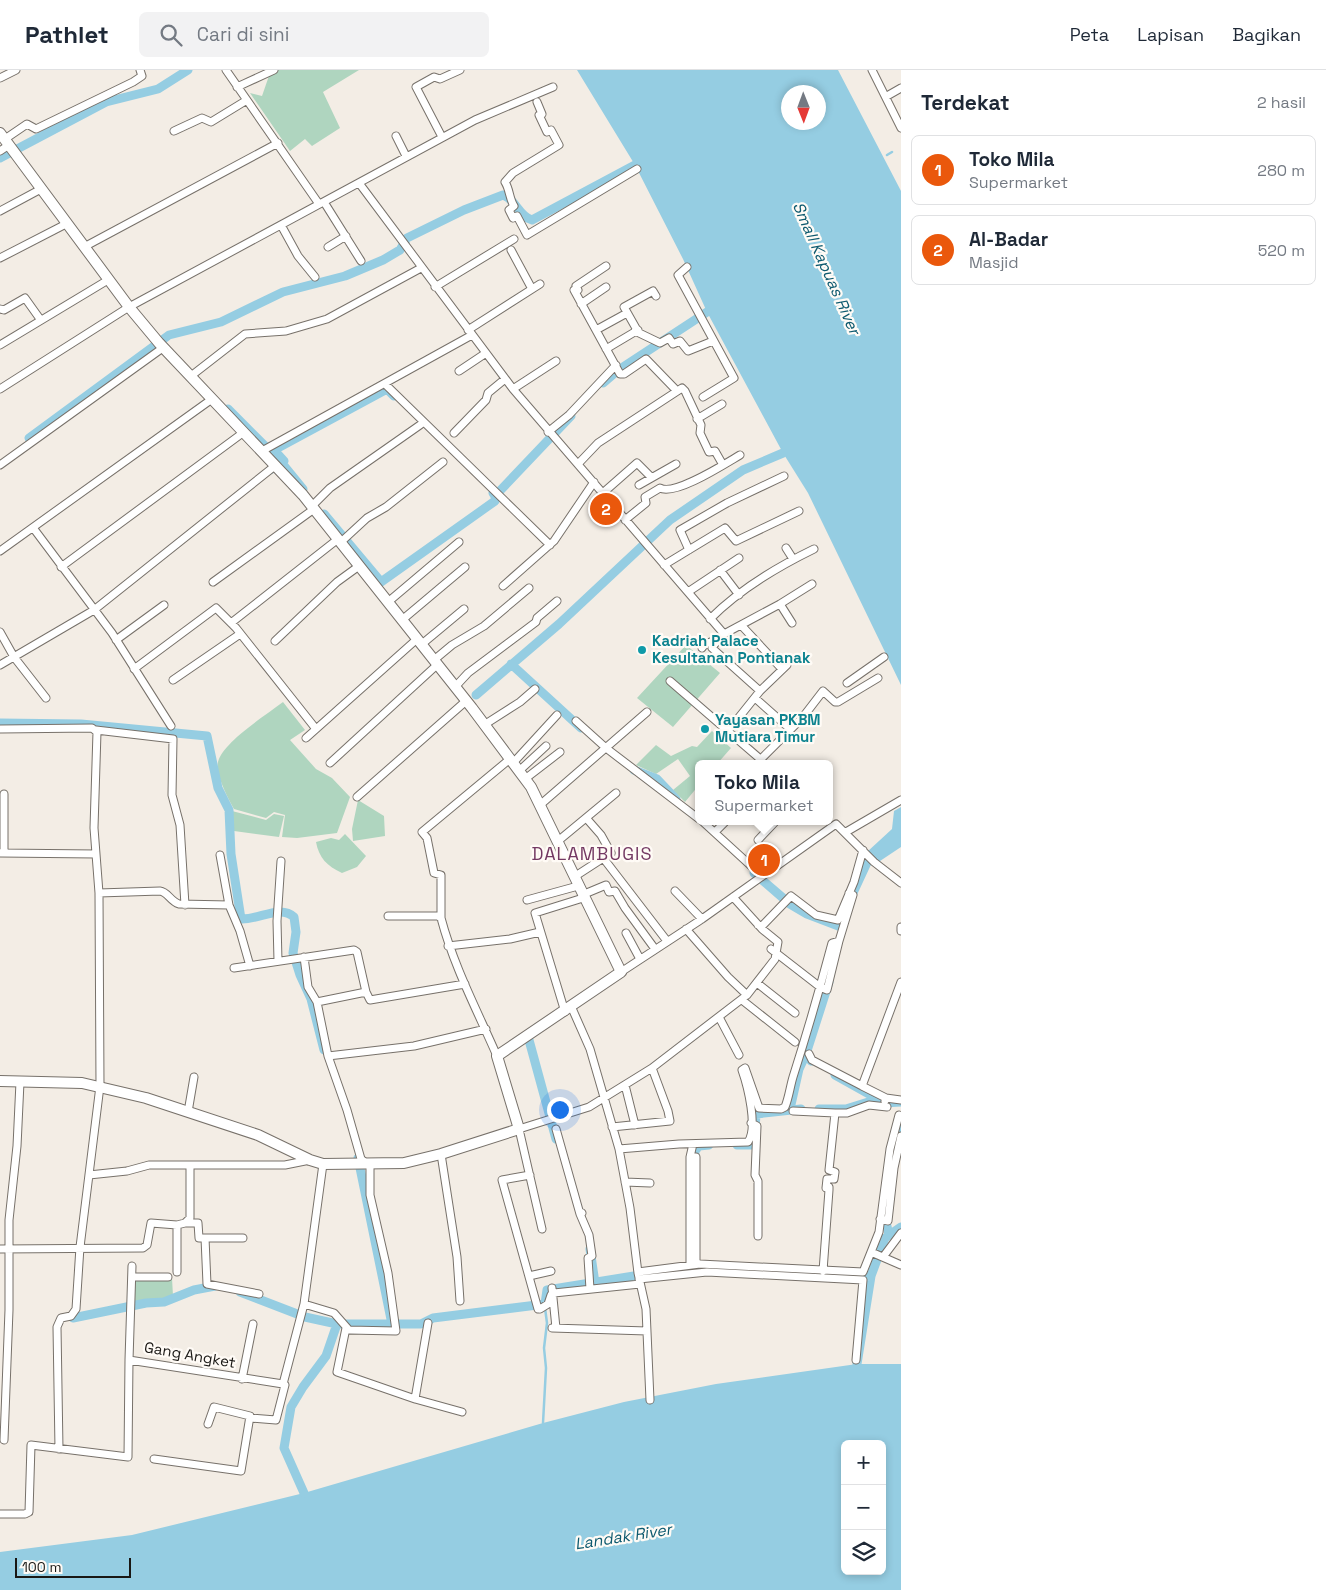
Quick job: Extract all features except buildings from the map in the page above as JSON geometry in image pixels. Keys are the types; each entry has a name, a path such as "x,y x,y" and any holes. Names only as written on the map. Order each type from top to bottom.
{"street":[{"path":"0,78 16,70"},
{"path":"140,70 142,76 133,82 36,129 28,124 5,143 18,157 129,307 313,507 517,768 540,805 579,889 621,972"},
{"path":"226,70 346,236 361,261"},
{"path":"238,87 274,70"},
{"path":"442,137 416,88 434,78 440,79 460,70"},
{"path":"872,70 887,96 901,128"},
{"path":"0,388 129,307 406,156 475,120 553,88"},
{"path":"887,96 901,88"},
{"path":"174,131 202,118 211,122 247,100"},
{"path":"537,102 542,114 539,115 547,132 551,130 559,145 513,173 505,182 509,189 510,200 514,206 509,210 513,218 517,216 527,235 637,169"},
{"path":"396,136 406,156"},
{"path":"84,247 278,143"},
{"path":"359,183 513,389 549,433 604,492 625,520 724,634"},
{"path":"0,211 41,189"},
{"path":"0,258 66,224"},
{"path":"281,225 298,256 315,277"},
{"path":"328,247 346,236"},
{"path":"436,287 514,239"},
{"path":"511,250 532,289"},
{"path":"606,266 576,286 578,290 574,291 620,374 624,374 646,359 677,391"},
{"path":"687,267 678,275 734,378 703,397"},
{"path":"191,376 245,334 286,331 327,319 421,268"},
{"path":"0,345 40,319 108,280"},
{"path":"262,451 385,384 470,332 540,284"},
{"path":"581,304 606,287"},
{"path":"656,296 653,291 624,307 637,330 660,343 669,338 674,344 680,341 688,351 713,341"},
{"path":"0,309 4,310 25,298 40,319"},
{"path":"596,330 627,313"},
{"path":"606,349 637,330"},
{"path":"0,465 162,345"},
{"path":"459,371 486,353"},
{"path":"513,389 556,361"},
{"path":"549,433 617,366"},
{"path":"454,433 486,400 488,393 505,379"},
{"path":"385,384 550,544"},
{"path":"578,464 598,443 682,388 702,426 700,432 709,452 715,451 722,465"},
{"path":"0,551 34,529 212,399"},
{"path":"697,418 722,404"},
{"path":"213,582 313,507 330,488 420,425"},
{"path":"61,567 244,432"},
{"path":"625,520 646,503 645,497 660,488 666,490 684,486 740,456"},
{"path":"231,623 443,462"},
{"path":"604,492 637,463 651,477"},
{"path":"639,485 676,464"},
{"path":"0,665 94,610 278,467"},
{"path":"690,550 680,530 727,502 784,476"},
{"path":"503,586 550,544 594,482"},
{"path":"664,566 725,528 736,541 799,511"},
{"path":"34,529 116,640 170,726"},
{"path":"388,602 459,542"},
{"path":"786,548 793,559"},
{"path":"710,619 739,595 793,559 814,549"},
{"path":"688,592 740,558"},
{"path":"275,641 337,582 359,566"},
{"path":"402,620 465,567"},
{"path":"720,570 739,595"},
{"path":"702,648 705,644 716,640 812,584"},
{"path":"330,763 452,645 484,626 529,588"},
{"path":"455,687 468,674 536,622 537,618 557,600"},
{"path":"116,640 164,604"},
{"path":"780,604 792,623"},
{"path":"134,669 214,608 218,609 316,729"},
{"path":"306,738 420,642 464,609"},
{"path":"728,731 760,691 785,667 741,625"},
{"path":"0,632 14,657 46,698"},
{"path":"173,680 240,634"},
{"path":"716,640 712,648 760,691"},
{"path":"847,683 884,657"},
{"path":"765,760 823,691 835,702 838,702 878,678"},
{"path":"670,681 761,760"},
{"path":"484,725 520,702 535,689"},
{"path":"755,698 790,729"},
{"path":"357,797 466,701"},
{"path":"540,805 647,712"},
{"path":"517,768 557,715"},
{"path":"576,721 606,748 695,816"},
{"path":"0,728 92,728 172,738 172,795 180,825 185,905"},
{"path":"59,1449 57,1327 61,1318 71,1316 76,1309 80,1247 100,1086 96,730"},
{"path":"542,1229 519,1129 497,1056 448,946 441,918 441,875 434,873 427,838 422,832 517,768 546,746"},
{"path":"517,768 560,752"},
{"path":"558,841 587,819 616,793"},
{"path":"4,794 2,853 96,854"},
{"path":"846,832 901,800"},
{"path":"587,819 611,852 579,889 536,912 540,932 568,1009 590,1049 619,1149 638,1278 646,1309 650,1400"},
{"path":"833,821 846,832 874,862 901,883"},
{"path":"497,1056 702,919 836,824"},
{"path":"706,825 762,876"},
{"path":"714,832 722,825"},
{"path":"758,840 772,825"},
{"path":"758,925 762,926 790,897 816,915 836,921 849,894 864,851"},
{"path":"220,855 229,904 240,931 250,966"},
{"path":"604,859 667,941"},
{"path":"278,961 281,861"},
{"path":"527,900 606,885 610,892 615,891 655,949"},
{"path":"99,893 162,891 172,902 185,905 229,904"},
{"path":"675,891 702,919"},
{"path":"774,951 820,987 827,990 853,895 849,894"},
{"path":"0,1082 75,1082 100,1086 146,1098 258,1136 323,1164 404,1163 441,1154 589,1108 605,1100 652,1068 745,997 775,959 774,951 778,942 758,925 732,898"},
{"path":"388,916 438,916 441,918"},
{"path":"686,929 745,997 795,1042"},
{"path":"448,946 510,939 540,932"},
{"path":"626,933 640,959"},
{"path":"234,968 356,950 366,992 371,1000 465,984"},
{"path":"301,957 308,987 317,1002 328,1056 363,1164 388,1273 396,1325 393,1332 344,1325 334,1313 303,1306"},
{"path":"862,1086 901,982"},
{"path":"756,983 795,1013"},
{"path":"758,1236 758,1181 755,1175 753,1124 744,1069 759,1108 781,1109 785,1107 806,1042 820,987"},
{"path":"317,1002 366,992"},
{"path":"719,1018 739,1055"},
{"path":"328,1056 414,1046 486,1029"},
{"path":"809,1054 812,1060 862,1086 886,1098 901,1100"},
{"path":"612,1127 670,1121 652,1068"},
{"path":"188,1112 194,1077"},
{"path":"4,1440 9,1310 8,1220 17,1146 20,1082"},
{"path":"625,1085 635,1125"},
{"path":"792,1111 847,1113 869,1105 886,1106 886,1098"},
{"path":"823,1271 829,1187 826,1188 827,1179 834,1179 835,1172 829,1170 835,1113"},
{"path":"856,1360 863,1276 884,1220 890,1167 900,1115"},
{"path":"619,1149 748,1142 753,1124"},
{"path":"556,1129 589,1235 592,1256 588,1258 590,1290"},
{"path":"890,1167 901,1136"},
{"path":"692,1265 690,1157 693,1144"},
{"path":"441,1154 457,1257 460,1301"},
{"path":"88,1175 127,1171 150,1165 285,1165 310,1160"},
{"path":"250,1418 276,1420 303,1306 323,1164"},
{"path":"185,1223 191,1215 190,1165"},
{"path":"530,1175 502,1180 539,1309 548,1304 552,1291"},
{"path":"625,1182 650,1183"},
{"path":"0,1249 143,1248 148,1245 151,1223 177,1225 198,1223 199,1238 243,1238"},
{"path":"177,1225 177,1272"},
{"path":"884,1257 901,1233"},
{"path":"204,1238 207,1284 258,1294"},
{"path":"871,1252 901,1265"},
{"path":"552,1291 590,1290 692,1265 744,1270 863,1276"},
{"path":"130,1360 132,1266"},
{"path":"658,1273 744,1270"},
{"path":"529,1276 551,1271"},
{"path":"792,1272 823,1271 863,1276"},
{"path":"133,1277 168,1277"},
{"path":"552,1291 554,1328 647,1332"},
{"path":"0,1309 9,1310"},
{"path":"415,1399 428,1323"},
{"path":"242,1379 253,1324"},
{"path":"344,1325 337,1372 415,1399 462,1412"},
{"name":"Gang Angket","path":"0,1514 25,1514 30,1512 31,1445 128,1457 130,1360 283,1384"},
{"path":"154,1460 241,1471 250,1418 249,1414 214,1408 208,1424"}],"green space":[{"path":"271,70 359,70 323,92 340,128 312,146 305,139 290,151 250,93 262,96"},
{"path":"686,645 720,673 673,727 637,698"},
{"path":"283,702 305,730 290,740 316,769 332,778 350,797 337,833 297,838 282,837 285,815 274,812 266,818 234,809 223,786 218,773 218,762 222,754 246,729"},
{"path":"712,731 731,748 720,760 695,760 695,790 685,802 673,790 690,776 678,759 656,774 636,765 656,745 671,756 692,746 697,747"},
{"path":"358,800 384,816 385,836 353,841 352,829"},
{"path":"232,811 266,820 274,814 284,816 279,837 234,831"},
{"path":"345,834 366,856 357,867 342,873 324,861 319,853 316,842 331,838 339,840"},
{"path":"133,1277 172,1278 173,1296 153,1301 132,1301"}],"water":[{"name":"Small Kapuas River","path":"577,70 838,70 901,191 901,685 808,493 783,453 707,312 683,259 635,165"},
{"path":"901,807 901,847 877,863 867,852 892,829 894,811"},
{"name":"Landak River","path":"857,1364 901,1364 901,1590 0,1590 0,1552 132,1535 304,1493 543,1423 624,1402 716,1384"}],"waterway":[{"path":"0,158 106,102 158,89 188,70"},
{"path":"887,155 892,152"},
{"path":"29,438 169,335 221,322 283,292 345,276 383,260 400,250 407,238 464,210 503,195 508,197 527,218 532,220 635,165"},
{"path":"603,383 617,371 707,312"},
{"path":"270,470 284,461 274,450 387,389 394,396"},
{"path":"228,409 281,462 303,489"},
{"path":"493,493 495,496 571,416"},
{"path":"476,695 559,624 670,520 743,470 783,453"},
{"path":"324,514 381,582 495,501 495,496"},
{"path":"511,664 581,728"},
{"path":"0,723 81,724 207,736 218,788 229,810 231,854 241,919 276,912 288,913 294,917 296,932 293,953 311,999 324,1050"},
{"path":"634,770 657,779 676,799"},
{"path":"851,897 870,856"},
{"path":"754,873 790,904 807,914 841,927"},
{"path":"811,1061 806,1054 829,982"},
{"path":"529,1040 556,1139"},
{"path":"790,1109 799,1069 806,1054"},
{"path":"835,1075 878,1099"},
{"path":"819,1109 846,1109 878,1099 883,1103 901,1102"},
{"path":"737,1145 754,1145 756,1114 801,1109"},
{"path":"890,1173 901,1122"},
{"path":"694,1164 695,1151 699,1146 709,1145"},
{"path":"358,1158 392,1324"},
{"path":"886,1193 886,1222 889,1235"},
{"path":"857,1364 871,1276 885,1238 901,1227"},
{"path":"590,1249 595,1283"},
{"path":"687,1268 729,1269"},
{"path":"240,1292 305,1317 337,1324 421,1324 433,1318 545,1304 547,1290 646,1274"},
{"path":"831,1274 871,1276"},
{"path":"73,1318 146,1303 164,1302 194,1290 215,1286"},
{"path":"543,1423 546,1368 544,1348 547,1323 545,1308"},
{"path":"304,1493 284,1448 291,1407 326,1356 337,1324"}],"place":[{"name":"Al-Badar","path":"606,509"},
{"name":"Kadriah Palace Kesultanan Pontianak","path":"642,650"},
{"name":"Yayasan PKBM Mutiara Timur","path":"705,729"},
{"name":"Toko Mila","path":"764,860"}],"district":[{"name":"DALAMBUGIS","path":"592,854"}]}
